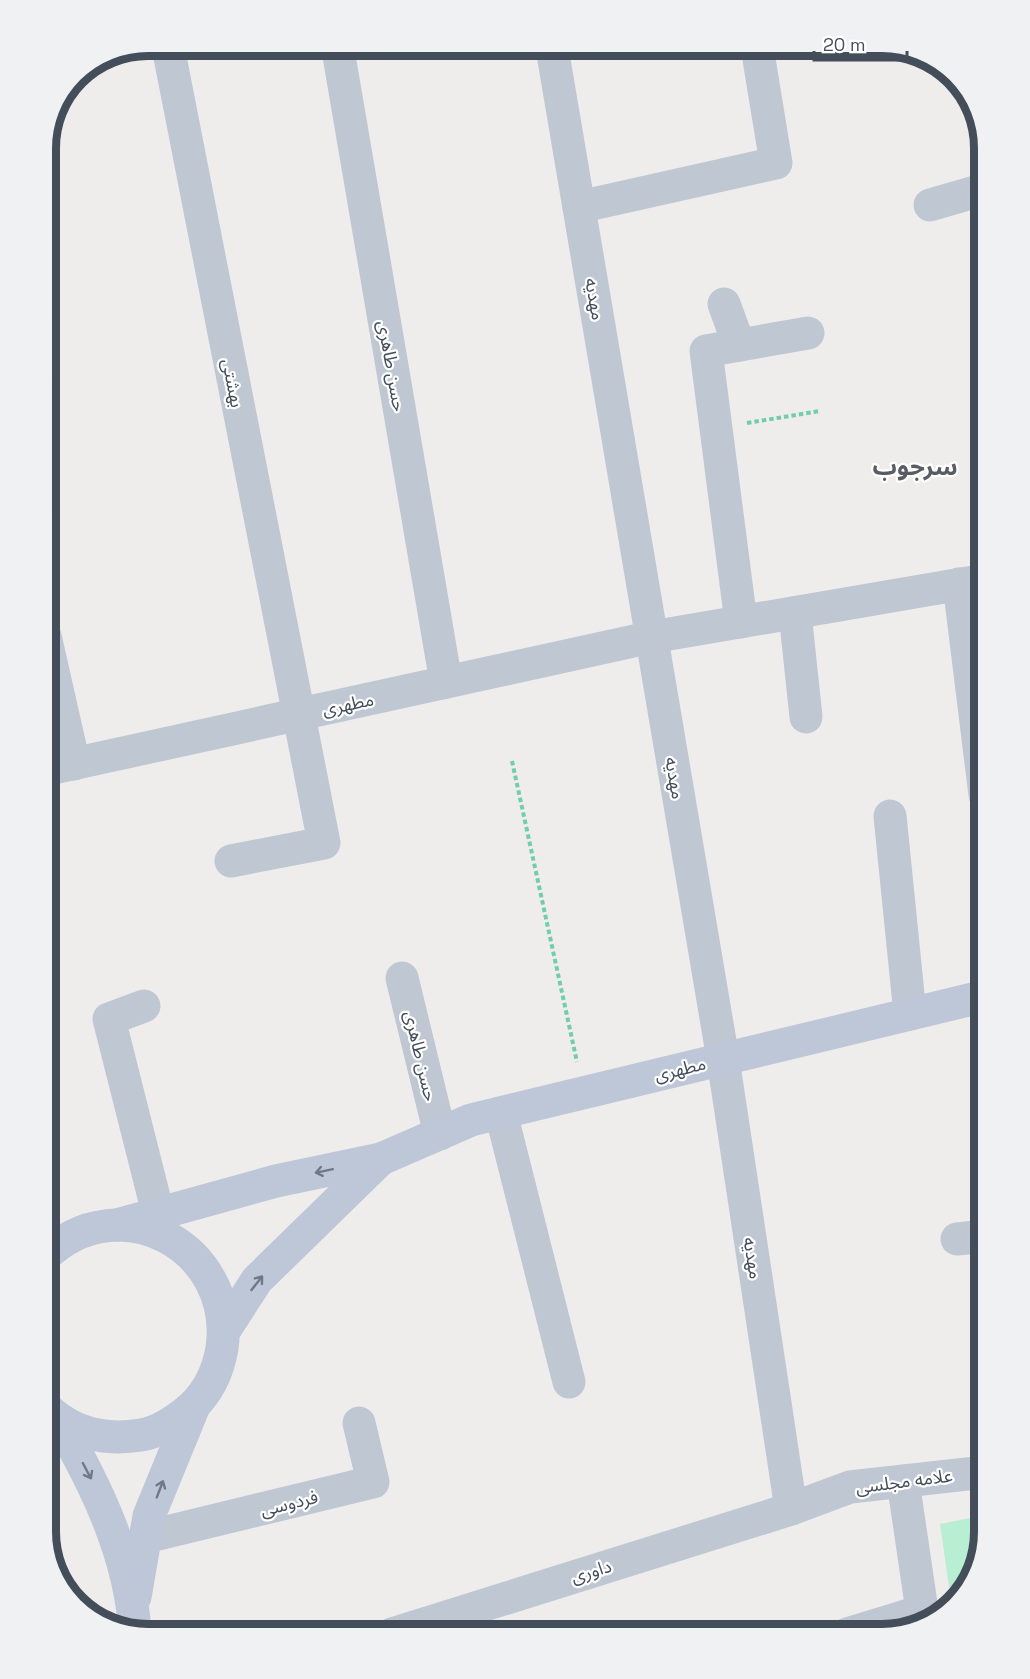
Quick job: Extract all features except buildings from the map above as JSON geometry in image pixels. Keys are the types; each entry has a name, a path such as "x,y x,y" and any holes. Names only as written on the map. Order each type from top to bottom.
{"street":[{"name":"بهشتی","path":"170,56 297,715 324,843 231,861"},
{"name":"حسن طاهری","path":"339,56 446,682"},
{"name":"مهدیه","path":"553,56 723,1059 791,1509"},
{"path":"579,207 776,163 759,56"},
{"path":"930,205 974,192"},
{"path":"724,304 739,345"},
{"path":"741,622 706,351 808,333"},
{"path":"972,582 974,615"},
{"name":"مطهری","path":"59,767 652,637 972,582"},
{"path":"795,613 807,717"},
{"path":"56,739 59,767"},
{"path":"890,816 910,1014"},
{"name":"حسن طاهری","path":"402,978 440,1134"},
{"name":"مطهری","path":"381,1159 471,1120 974,999"},
{"path":"144,1006 109,1019 158,1214"},
{"path":"501,1113 569,1382"},
{"path":"56,1246 85,1230 117,1225 276,1181 381,1159"},
{"path":"224,1331 257,1280 381,1159"},
{"path":"56,1415 88,1434 120,1439 153,1433 181,1417 206,1394 219,1363 224,1331 220,1298 202,1267 180,1244 150,1229 117,1225"},
{"path":"134,1619 149,1516 194,1404"},
{"path":"56,1419 89,1472 109,1518 134,1619"},
{"name":"فردوسی","path":"146,1537 373,1482 359,1423"},
{"name":"علامه مجلسی","path":"791,1509 850,1487 974,1473"},
{"path":"903,1481 922,1614"},
{"name":"داوری","path":"458,1623 791,1509"}],"path":[{"path":"716,428 820,411"},
{"path":"512,761 583,1093"}],"green space":[{"path":"974,1517 974,1544 968,1567 950,1595 940,1524"}],"district":[{"name":"سرجوب","path":"915,466"}]}
